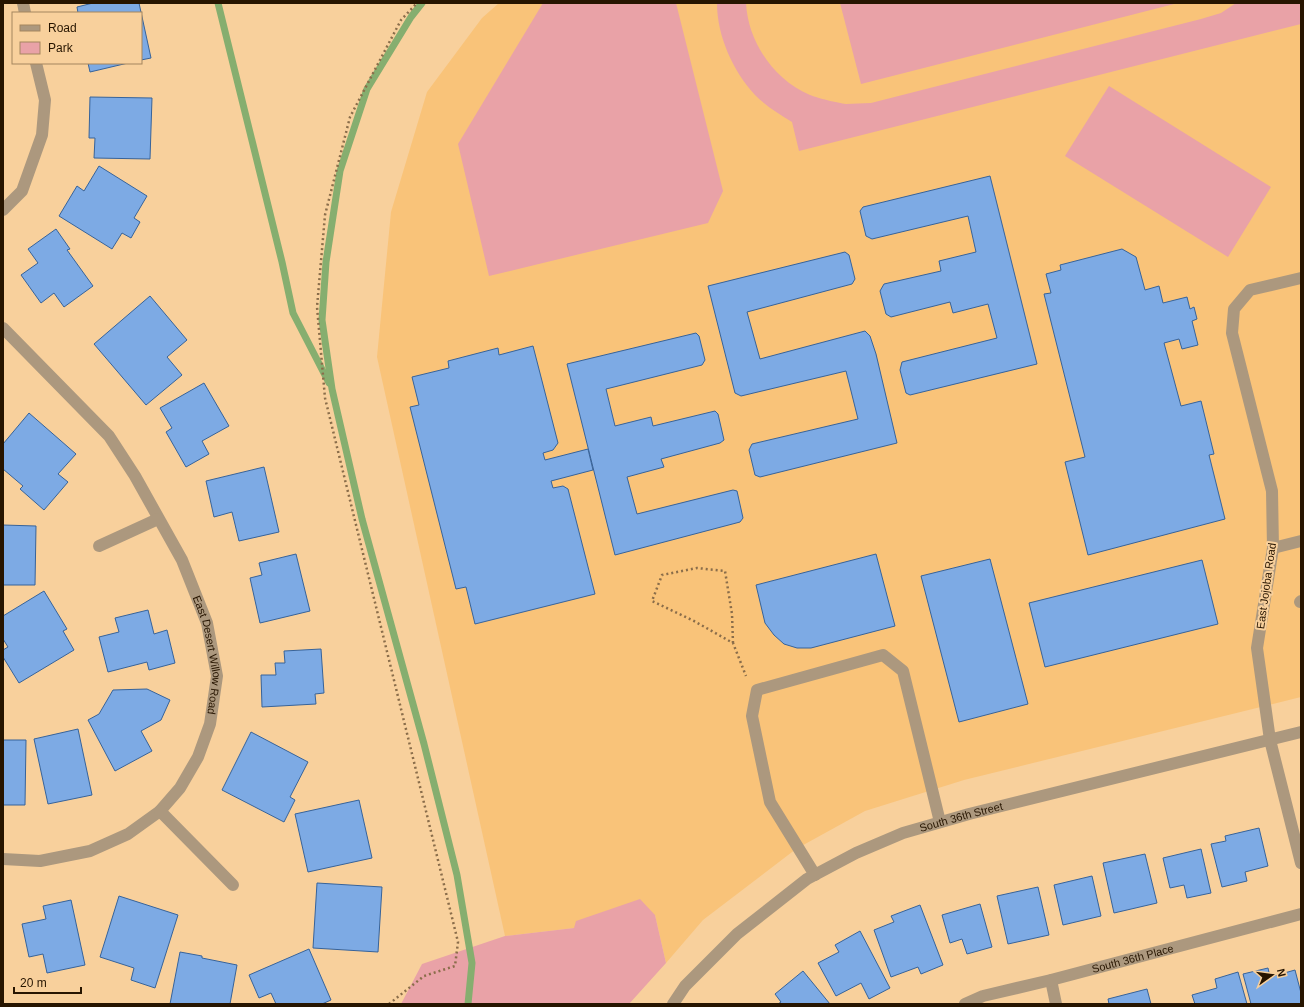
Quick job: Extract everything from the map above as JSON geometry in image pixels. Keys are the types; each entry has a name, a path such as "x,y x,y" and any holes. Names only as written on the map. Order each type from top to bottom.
{"street":[{"path":"3,210 22,191 42,135 45,100 36,64"},
{"name":"East Jojoba Road","path":"1301,278 1250,290 1234,309 1232,333 1272,491 1273,548 1257,648 1270,740 1301,863"},
{"name":"East Desert Willow Road","path":"3,328 109,436 135,476 182,560 207,623 217,676 210,724 198,757 180,788 160,811 128,834 90,851 40,861 3,859"},
{"path":"99,546 158,519"},
{"path":"1273,548 1301,541"},
{"path":"815,875 770,802 752,716 757,690 883,655 903,671 940,822"},
{"name":"South 36th Street","path":"673,1004 685,986 737,934 807,879 856,853 890,838 969,814 1301,732"},
{"path":"160,811 233,885"},
{"name":"South 36th Place","path":"965,1004 983,996 1051,980 1301,914"},
{"path":"1051,980 1056,1004"}],"path":[{"path":"390,1004 424,976 455,966 458,942 325,398 317,307 325,215 350,116 401,20 416,3"},
{"path":"733,642 652,601 662,575 697,568 725,570 732,614 733,642 746,678"}],"shaded area":[{"path":"499,3 1301,3 1301,697 964,780 865,811 796,849 703,920 666,963 655,915 574,928 505,936 377,357 391,212 427,92 482,18"}],"green space":[{"path":"543,3 676,3 723,191 708,223 489,276 458,144"},
{"path":"717,3 746,3 752,32 758,45 774,70 785,80 810,95 846,104 871,103 1201,19 1221,13 1236,3 1301,3 1301,24 799,151 792,122 777,113 755,95 747,86 733,64 723,40"},
{"path":"840,3 1178,3 861,84"},
{"path":"1109,86 1271,187 1228,257 1065,156"},
{"path":"640,899 655,915 666,963 629,1004 401,1004 422,964 505,936 574,928 576,921"}],"building":[{"path":"93,3 139,3 141,12 78,12 77,7"},
{"path":"142,17 151,58 142,60"},
{"path":"88,64 124,64 90,72"},
{"path":"90,97 152,98 150,159 94,158 95,138 89,138"},
{"path":"99,166 147,196 134,218 140,222 131,238 122,233 112,249 59,216 77,186 84,191"},
{"path":"990,176 1037,364 910,395 906,393 900,370 902,362 997,338 988,304 953,313 950,302 891,317 886,314 880,291 884,284 941,271 939,261 976,252 968,216 872,239 866,236 860,211 863,207"},
{"path":"56,229 70,249 67,250 93,286 64,307 54,293 41,303 21,275 38,263 28,249"},
{"path":"1122,249 1136,257 1145,290 1159,286 1163,303 1187,297 1190,309 1194,307 1197,319 1192,321 1198,345 1182,349 1179,339 1164,343 1181,406 1201,401 1214,454 1209,455 1225,519 1088,555 1065,462 1085,457 1044,294 1051,293 1046,274 1061,270 1060,265"},
{"path":"845,252 849,255 855,279 852,284 747,312 760,359 865,331 870,336 876,354 897,443 760,477 755,475 749,450 752,444 858,419 846,371 741,396 735,393 708,286"},
{"path":"150,296 187,340 167,357 182,375 146,405 94,344"},
{"path":"696,333 699,336 705,360 702,365 606,389 615,426 651,417 653,426 715,411 718,414 724,440 720,443 661,459 664,467 627,477 637,514 733,490 737,491 743,518 740,522 615,555 567,364"},
{"path":"533,346 558,443 553,450 543,453 545,460 588,449 593,470 551,481 553,488 563,486 568,489 595,594 475,624 466,587 456,589 410,407 419,405 412,377 449,368 448,361 498,348 499,355"},
{"path":"204,383 229,426 202,441 209,454 186,467 166,432 172,428 160,408"},
{"path":"29,413 76,454 58,474 68,482 44,510 20,489 23,486 3,469 3,444"},
{"path":"264,467 279,532 239,541 232,512 214,517 206,481"},
{"path":"3,525 36,526 35,585 3,585"},
{"path":"296,554 310,611 260,623 250,578 262,575 259,563"},
{"path":"876,554 895,626 811,648 797,648 784,644 774,635 765,623 756,585"},
{"path":"990,559 1028,704 959,722 921,576"},
{"path":"1202,560 1218,624 1045,667 1029,603"},
{"path":"44,591 67,629 63,631 74,650 19,683 3,657 3,650 8,647 3,639 3,616"},
{"path":"148,610 154,634 167,630 175,663 149,670 147,662 108,672 99,637 119,632 115,618"},
{"path":"321,649 324,693 315,694 316,704 262,707 261,675 276,675 275,663 285,663 284,651"},
{"path":"147,689 170,700 161,720 141,731 152,751 115,771 88,720 99,714 113,690"},
{"path":"78,729 92,795 48,804 34,739"},
{"path":"251,732 308,762 290,797 295,800 284,822 222,790"},
{"path":"3,740 26,740 25,805 3,805"},
{"path":"359,800 372,858 308,872 295,814"},
{"path":"1259,828 1268,866 1245,872 1247,881 1222,887 1211,844 1226,841 1225,836"},
{"path":"1201,849 1211,893 1187,898 1184,885 1170,888 1163,858"},
{"path":"1145,854 1157,903 1114,913 1103,863"},
{"path":"1092,876 1101,916 1063,925 1054,885"},
{"path":"317,883 382,887 378,952 313,948"},
{"path":"1038,887 1049,935 1008,944 997,896"},
{"path":"119,896 178,915 155,988 131,980 134,968 100,957"},
{"path":"71,900 85,965 47,973 43,954 29,957 22,924 46,919 43,906"},
{"path":"980,904 992,947 967,954 962,939 950,943 942,915"},
{"path":"920,905 943,965 921,974 918,967 891,977 874,930 894,922 891,916"},
{"path":"860,931 890,988 869,999 861,983 836,996 818,963 839,952 835,945"},
{"path":"309,949 331,1000 322,1004 276,1004 271,993 259,998 249,975"},
{"path":"180,952 237,965 230,1004 170,1004"},
{"path":"1268,968 1270,977 1295,970 1301,993 1301,1004 1251,1004 1243,974"},
{"path":"803,971 830,1004 778,1004 781,1002 775,994"},
{"path":"1238,972 1247,1004 1195,1004 1192,995 1217,988 1215,979"},
{"path":"1147,989 1151,1004 1109,1004 1108,999"}],"waterway":[{"path":"218,3 282,262 293,313 329,383"},
{"path":"422,3 411,17 367,89 340,171 326,262 322,320 332,389 362,519 424,744 457,875 472,963 468,1004"}]}
